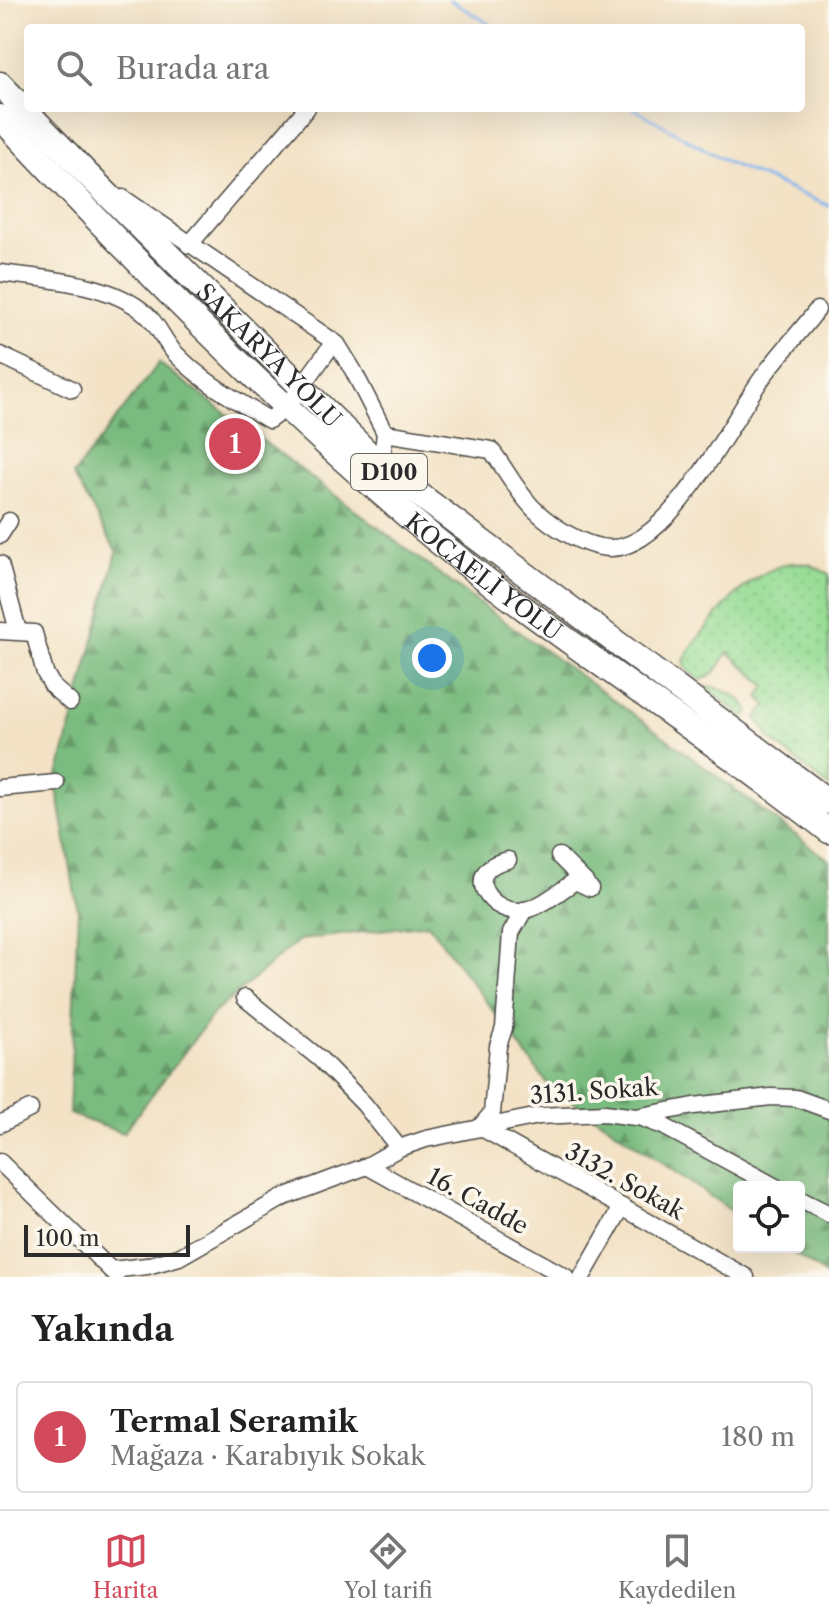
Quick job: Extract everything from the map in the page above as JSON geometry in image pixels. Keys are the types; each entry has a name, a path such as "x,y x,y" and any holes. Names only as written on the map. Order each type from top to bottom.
{"highway":[{"name":"SAKARYA YOLU","path":"0,84 24,109"},
{"name":"SAKARYA YOLU","path":"27,112 226,310 294,398 829,802"},
{"name":"KOCAELİ YOLU","path":"0,117 115,240 294,398 412,520 568,642 829,831"}],"street":[{"path":"189,245 304,112"},
{"path":"86,173 334,342 353,370 385,433 381,466"},
{"path":"0,273 67,281 117,297 146,314 173,352 206,382 269,420 294,398 334,342"},
{"path":"385,433 491,450 536,510 566,532 588,543 609,548 623,546 640,539 666,518 684,497 761,379 817,310"},
{"path":"0,355 72,389"},
{"path":"0,564 18,631"},
{"path":"0,631 34,633 45,673 53,687 70,702"},
{"path":"0,788 56,783"},
{"path":"508,860 492,863 484,872 483,884 489,898 502,909 524,910 575,881 590,888 559,856"},
{"path":"480,1127 492,1113 498,1046 504,1028 511,933 524,910"},
{"path":"245,998 319,1058 364,1104 399,1148"},
{"name":"3131. Sokak","path":"111,1275 179,1257 284,1197 367,1166 399,1148 480,1127 539,1116 605,1113 636,1117 771,1097 796,1098 829,1110"},
{"path":"0,1124 30,1109"},
{"path":"636,1117 663,1126 765,1181"},
{"name":"3132. Sokak","path":"480,1127 746,1277"},
{"path":"0,1162 111,1275"},
{"name":"16. Cadde","path":"367,1166 566,1277"},
{"path":"805,1202 829,1214"},
{"path":"582,1277 622,1207"}],"green space":[{"path":"159,363 465,593 829,860 829,1277 793,1253 805,1253 805,1181 733,1181 733,1212 548,1084 428,924 299,940 214,1013 123,1133 69,1114 78,911 56,783 117,552 73,475"},
{"path":"790,563 809,564 829,574 829,787 769,738 756,718 767,706 759,697 766,686 728,652 714,673 699,680 687,670 684,661 689,650 721,610 745,586"},
{"path":"709,686 738,698 749,712 744,717 706,688"}],"waterway":[{"path":"450,0 489,24"},
{"path":"640,112 727,162 829,206"}],"place":[{"name":"Termal Seramik","path":"235,444"}]}
